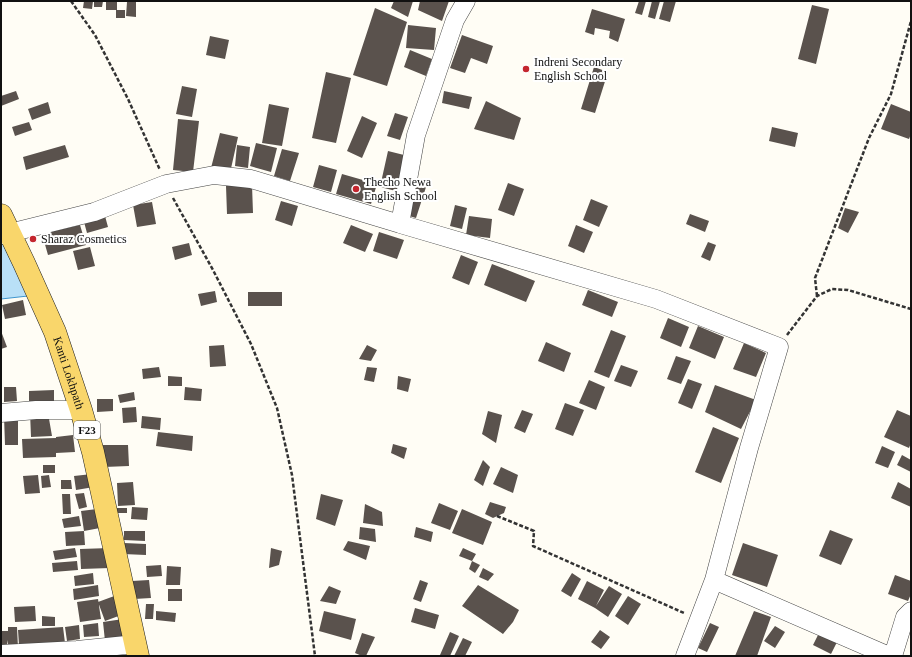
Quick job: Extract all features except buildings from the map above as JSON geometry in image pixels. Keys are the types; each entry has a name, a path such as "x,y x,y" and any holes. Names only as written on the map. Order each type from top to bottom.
{"main road":[{"name":"Kanti Lokhpath","path":"4,228 24,263 55,332 81,410 93,452 137,650"}],"street":[{"path":"400,224 416,135 455,20 466,1"},
{"path":"4,228 94,212 166,184 214,175 251,179 656,300 779,347 749,448 714,580 685,656"},
{"path":"1,413 36,410 81,410"},
{"path":"714,580 889,656"},
{"path":"893,656 905,617 911,611"},
{"path":"1,654 76,650 137,650"}],"path":[{"path":"71,1 95,35 128,99 166,184 251,344 277,408 292,475 315,656"},
{"path":"817,296 815,278 870,138 891,94 911,21"},
{"path":"779,347 817,296 832,289 848,290 911,309"},
{"path":"498,516 534,530 533,546 699,620"}],"water":[{"path":"1,240 28,296 1,299"}],"place":[{"name":"Indreni Secondary English School","path":"526,69"},
{"name":"Thecho Newa English School","path":"356,189"},
{"name":"Sharaz Cosmetics","path":"33,239"}]}
